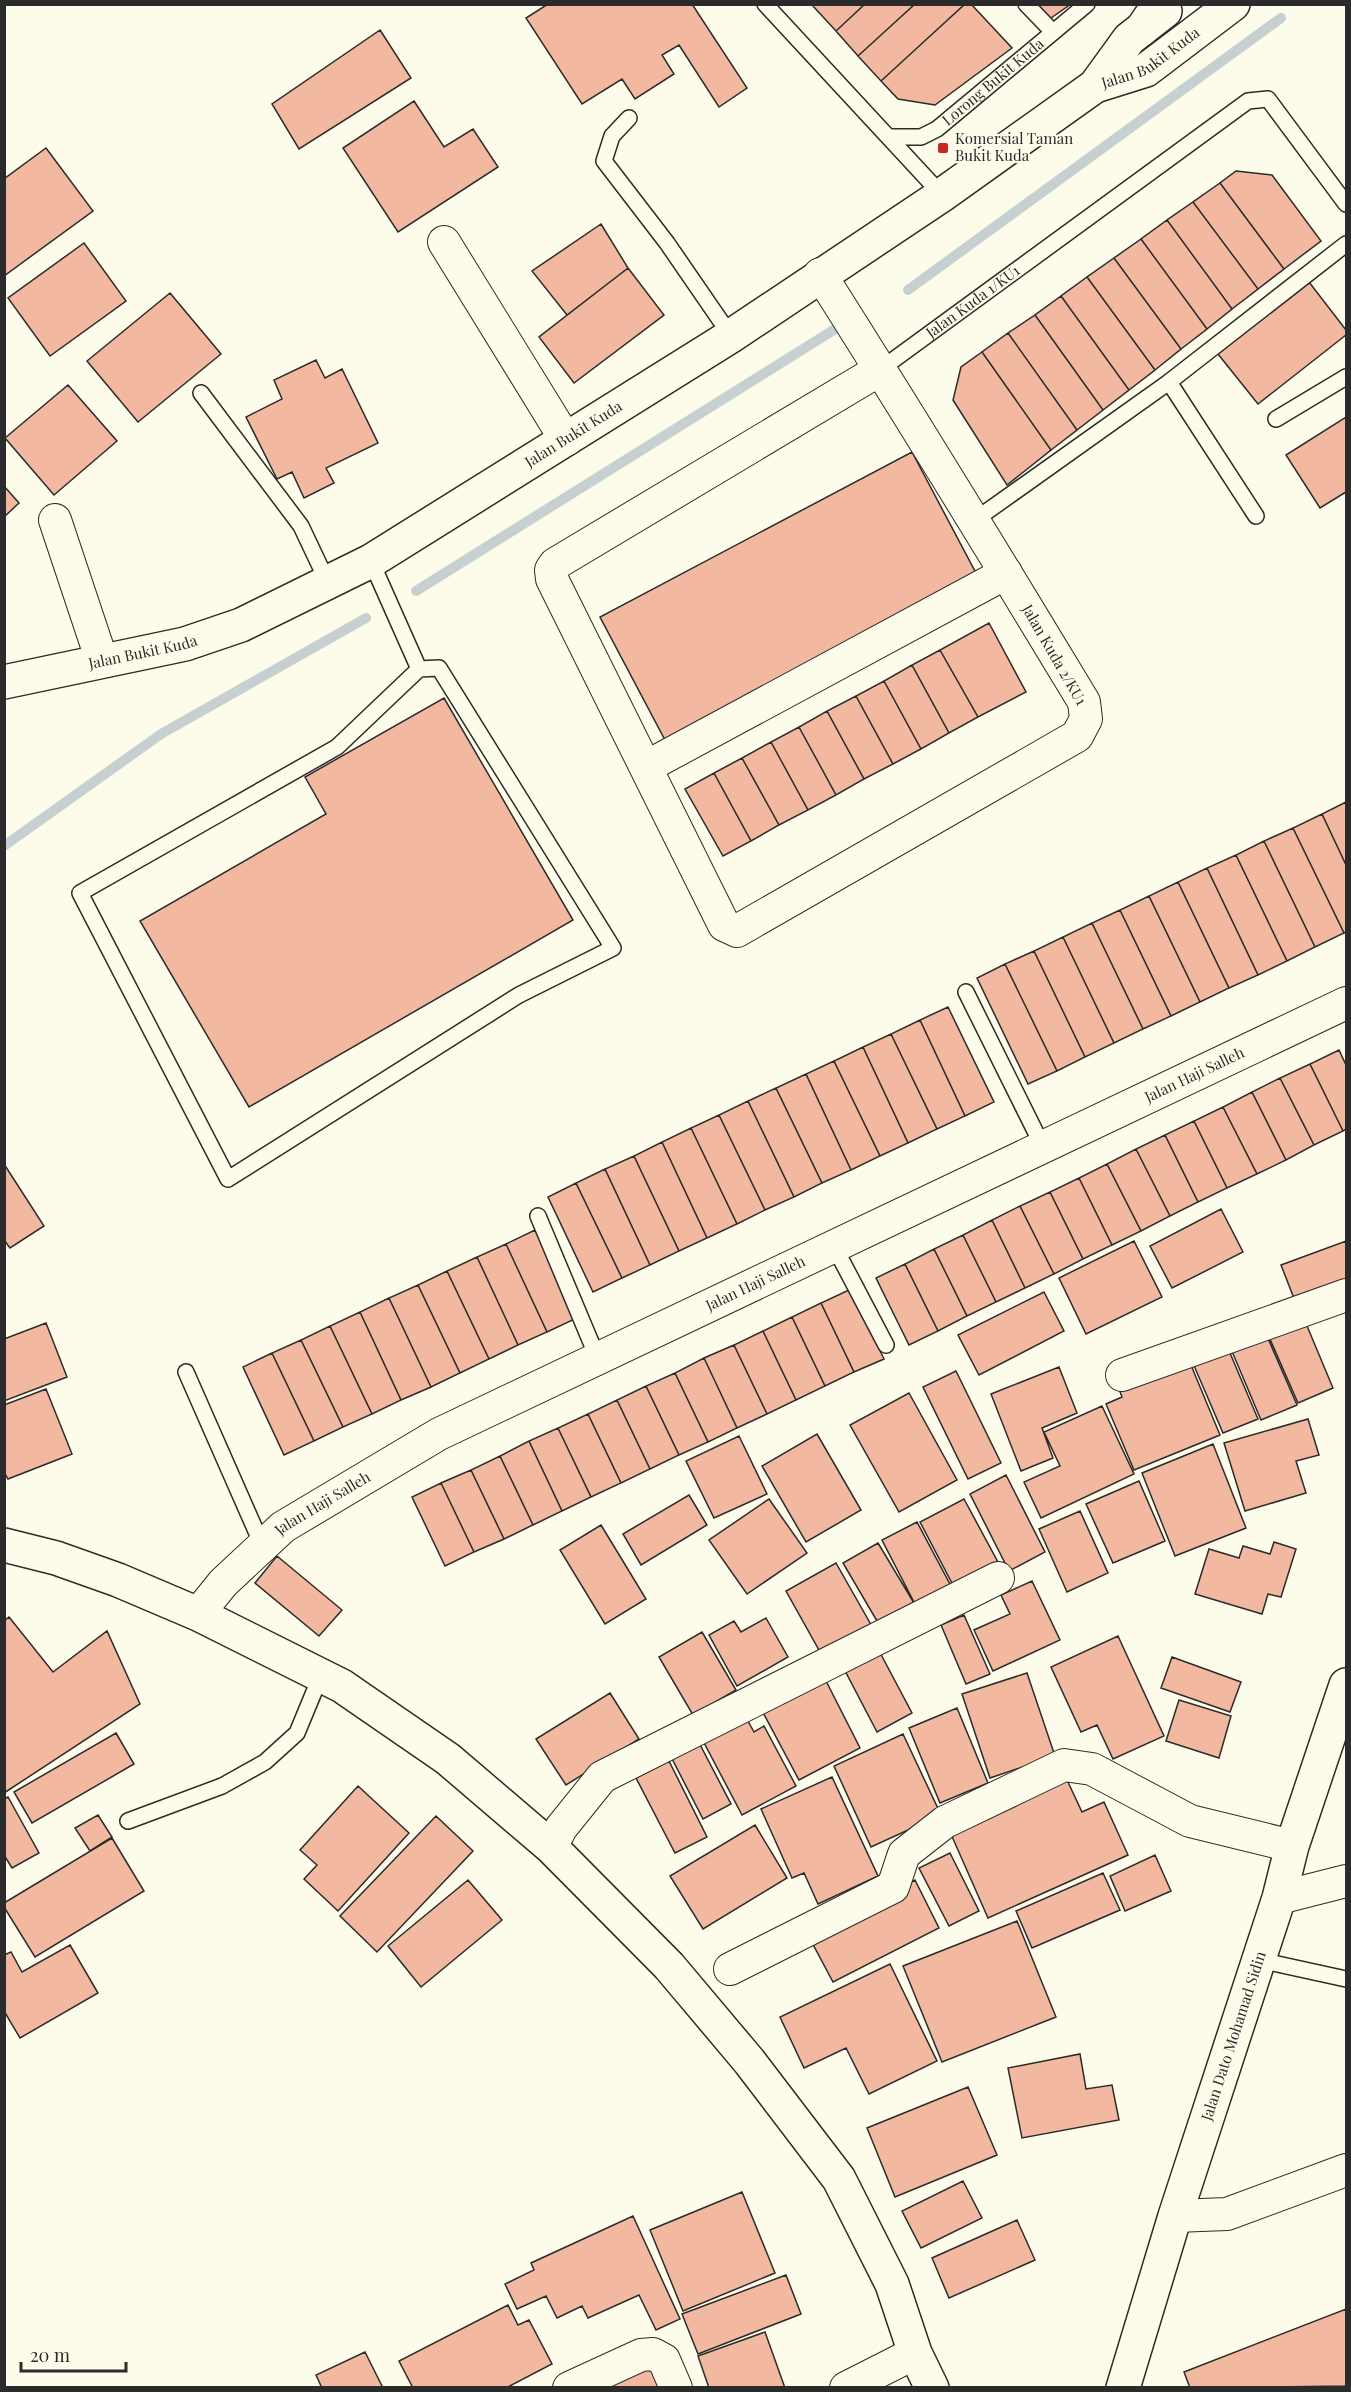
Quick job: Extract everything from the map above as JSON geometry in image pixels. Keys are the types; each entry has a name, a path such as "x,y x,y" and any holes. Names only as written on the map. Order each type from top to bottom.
{"street":[{"name":"Jalan Bukit Kuda","path":"1095,86 1129,39 1150,17 1173,4"},
{"name":"Jalan Bukit Kuda","path":"4,682 184,644 241,625 371,561 731,336 820,274 942,195 1095,86 1146,70 1233,4"},
{"path":"444,242 566,440"},
{"name":"Jalan Kuda 2/KU1","path":"646,767 724,925 737,931 1077,736 1086,719 1084,702 975,520 820,274"},
{"name":"Jalan Kuda 1/KU1","path":"646,767 552,579 551,570 555,564 880,369"},
{"path":"55,520 102,661"},
{"path":"646,767 1006,573"},
{"name":"Jalan Haji Salleh","path":"198,1614 223,1583 283,1527 439,1434 1347,1003"},
{"path":"1122,1375 1347,1295"},
{"path":"4,1545 56,1558 87,1569 198,1614 342,1686 448,1759 551,1847 669,1966 749,2061 839,2179 892,2284 915,2353 932,2388"},
{"path":"551,1847 561,1828 602,1777 998,1578"},
{"name":"Jalan Dato Mohamad Sidin","path":"1123,2388 1175,2216 1279,1898 1292,1846 1347,1685"},
{"path":"730,1969 893,1887 904,1854 945,1822 1064,1765 1092,1769 1190,1821 1292,1846"},
{"path":"1279,1898 1347,1881"},
{"path":"1175,2216 1227,2214 1347,2170"},
{"path":"846,2388 915,2353"},
{"path":"569,2388 640,2355 653,2354 664,2360 676,2388"}],"lane":[{"path":"765,4 942,195"},
{"path":"1026,4 1053,32"},
{"name":"Lorong Bukit Kuda","path":"890,137 921,137 937,129 1087,4"},
{"name":"Jalan Kuda 1/KU1","path":"880,369 1248,101 1268,99 1347,204"},
{"path":"629,118 612,136 604,161 667,243 731,336"},
{"path":"975,520 1169,382 1347,244"},
{"path":"1276,419 1347,377"},
{"path":"1169,382 1256,516"},
{"path":"201,393 301,526 327,581"},
{"path":"371,561 419,669"},
{"path":"439,668 613,948 519,995 228,1179 80,893 337,747 419,669 439,668"},
{"path":"966,992 1043,1147"},
{"path":"538,1216 598,1359"},
{"path":"834,1246 886,1345"},
{"path":"186,1372 263,1547"},
{"path":"128,1821 222,1786 265,1762 297,1733 321,1675"},
{"path":"1259,1960 1347,1979"}],"building":[{"path":"548,4 692,4 747,88 719,107 679,45 662,55 674,74 635,99 622,79 582,104 526,18"},
{"path":"815,4 865,4 836,31 813,6"},
{"path":"865,4 915,4 858,56 836,31"},
{"path":"915,4 965,4 881,81 858,56"},
{"path":"965,4 971,4 1012,48 935,105 898,99 881,81"},
{"path":"1018,4 1071,4 1038,27"},
{"path":"380,30 411,78 299,149 272,104"},
{"path":"414,101 444,147 473,129 498,167 398,232 343,148"},
{"path":"46,148 93,211 4,276 4,179"},
{"path":"1236,171 1272,175 1321,241 1284,269 1220,183"},
{"path":"1220,183 1284,269 1258,289 1193,202"},
{"path":"1193,202 1258,289 1232,309 1167,220"},
{"path":"1167,220 1232,309 1207,329 1141,239"},
{"path":"601,224 628,268 567,315 532,271"},
{"path":"1141,239 1207,329 1181,349 1114,258"},
{"path":"84,243 126,301 50,356 8,298"},
{"path":"1114,258 1181,349 1155,370 1087,277"},
{"path":"628,268 664,315 574,383 539,337"},
{"path":"1087,277 1155,370 1129,390 1061,296"},
{"path":"1309,282 1346,330 1346,335 1258,404 1218,354"},
{"path":"170,293 221,354 138,422 87,361"},
{"path":"1061,296 1129,390 1103,410 1035,315"},
{"path":"1035,315 1103,410 1077,430 1008,333"},
{"path":"1008,333 1077,430 1051,450 982,352"},
{"path":"982,352 1051,450 1007,485 953,400 961,367"},
{"path":"316,360 325,378 342,369 378,443 326,468 334,483 304,498 292,472 277,479 246,417 282,399 274,380"},
{"path":"68,385 117,441 54,495 5,438"},
{"path":"1346,417 1346,492 1320,508 1286,455"},
{"path":"912,452 977,575 665,740 600,617"},
{"path":"4,486 19,503 4,517"},
{"path":"989,623 1026,692 978,717 940,650"},
{"path":"940,650 978,717 949,733 912,665"},
{"path":"912,665 949,733 921,749 884,681"},
{"path":"884,681 921,749 893,764 856,696"},
{"path":"856,696 893,764 864,779 827,711"},
{"path":"444,698 573,920 249,1107 140,921 326,814 305,777"},
{"path":"827,711 864,779 836,795 799,727"},
{"path":"799,727 836,795 808,810 771,742"},
{"path":"771,742 808,810 779,825 742,758"},
{"path":"742,758 779,825 751,841 714,773"},
{"path":"714,773 751,841 723,856 685,789"},
{"path":"1346,802 1346,865 1322,814"},
{"path":"1322,814 1346,865 1346,932 1344,933 1293,828"},
{"path":"1293,828 1344,933 1315,947 1264,841"},
{"path":"1264,841 1315,947 1287,961 1236,855"},
{"path":"1236,855 1287,961 1258,975 1207,868"},
{"path":"1207,868 1258,975 1229,988 1178,882"},
{"path":"1178,882 1229,988 1200,1002 1149,896"},
{"path":"1149,896 1200,1002 1171,1016 1120,910"},
{"path":"1120,910 1171,1016 1143,1029 1092,923"},
{"path":"1092,923 1143,1029 1114,1043 1063,937"},
{"path":"1063,937 1114,1043 1085,1057 1034,951"},
{"path":"1034,951 1085,1057 1057,1071 1005,964"},
{"path":"1005,964 1057,1071 1028,1084 977,978"},
{"path":"948,1007 994,1102 965,1116 920,1020"},
{"path":"920,1020 965,1116 937,1129 891,1034"},
{"path":"891,1034 937,1129 908,1143 863,1047"},
{"path":"863,1047 908,1143 880,1156 834,1061"},
{"path":"1339,1050 1346,1065 1346,1129 1343,1131 1310,1064"},
{"path":"834,1061 880,1156 851,1170 806,1074"},
{"path":"1310,1064 1343,1131 1314,1145 1280,1078"},
{"path":"806,1074 851,1170 822,1183 776,1088"},
{"path":"1280,1078 1314,1145 1286,1160 1252,1092"},
{"path":"776,1088 822,1183 794,1197 748,1101"},
{"path":"1252,1092 1286,1160 1257,1174 1223,1107"},
{"path":"748,1101 794,1197 765,1210 719,1115"},
{"path":"1223,1107 1257,1174 1227,1188 1194,1121"},
{"path":"719,1115 765,1210 737,1224 691,1128"},
{"path":"1194,1121 1227,1188 1198,1202 1165,1135"},
{"path":"691,1128 737,1224 707,1238 662,1142"},
{"path":"1165,1135 1198,1202 1170,1216 1136,1149"},
{"path":"662,1142 707,1238 679,1251 634,1156"},
{"path":"1136,1149 1170,1216 1141,1231 1107,1164"},
{"path":"634,1156 679,1251 650,1265 605,1169"},
{"path":"4,1164 44,1226 10,1248 4,1240"},
{"path":"1107,1164 1141,1231 1112,1245 1079,1178"},
{"path":"605,1169 650,1265 622,1278 576,1183"},
{"path":"1079,1178 1112,1245 1083,1259 1050,1192"},
{"path":"576,1183 622,1278 593,1292 548,1197"},
{"path":"1050,1192 1083,1259 1054,1274 1020,1206"},
{"path":"1020,1206 1054,1274 1025,1288 992,1220"},
{"path":"1221,1209 1243,1252 1172,1288 1150,1246"},
{"path":"992,1220 1025,1288 996,1302 963,1235"},
{"path":"535,1230 577,1318 547,1332 506,1244"},
{"path":"963,1235 996,1302 967,1316 934,1249"},
{"path":"1134,1241 1162,1297 1086,1334 1059,1278"},
{"path":"1346,1241 1346,1287 1297,1306 1281,1265"},
{"path":"506,1244 547,1332 518,1345 477,1257"},
{"path":"934,1249 967,1316 938,1331 905,1264"},
{"path":"477,1257 518,1345 489,1359 447,1271"},
{"path":"905,1264 938,1331 909,1345 876,1278"},
{"path":"447,1271 489,1359 460,1373 418,1285"},
{"path":"418,1285 460,1373 431,1387 389,1298"},
{"path":"851,1289 884,1359 854,1372 821,1303"},
{"path":"1044,1292 1064,1331 979,1375 958,1335"},
{"path":"389,1298 431,1387 401,1400 360,1312"},
{"path":"821,1303 854,1372 825,1386 792,1317"},
{"path":"360,1312 401,1400 372,1414 330,1326"},
{"path":"1302,1314 1333,1388 1298,1403 1266,1330"},
{"path":"792,1317 825,1386 796,1400 763,1331"},
{"path":"46,1323 67,1377 4,1401 4,1339"},
{"path":"330,1326 372,1414 343,1427 301,1340"},
{"path":"1263,1327 1297,1405 1261,1420 1228,1342"},
{"path":"763,1331 796,1400 767,1414 734,1345"},
{"path":"1224,1339 1258,1419 1223,1433 1189,1354"},
{"path":"301,1340 343,1427 314,1441 272,1353"},
{"path":"734,1345 767,1414 737,1428 704,1358"},
{"path":"272,1353 314,1441 284,1455 243,1367"},
{"path":"1186,1353 1220,1435 1134,1470 1106,1404 1122,1397 1116,1381"},
{"path":"704,1358 737,1428 708,1442 675,1373"},
{"path":"1059,1367 1077,1413 1042,1428 1053,1458 1021,1471 991,1394"},
{"path":"956,1371 1001,1463 968,1479 923,1387"},
{"path":"675,1373 708,1442 679,1455 646,1386"},
{"path":"646,1386 679,1455 650,1469 617,1400"},
{"path":"46,1389 72,1454 8,1479 4,1472 4,1405"},
{"path":"909,1393 957,1480 899,1512 850,1425"},
{"path":"617,1400 650,1469 621,1483 588,1414"},
{"path":"1102,1406 1134,1474 1041,1518 1024,1482 1060,1466 1044,1432"},
{"path":"588,1414 621,1483 591,1497 558,1428"},
{"path":"1308,1419 1319,1455 1296,1461 1306,1493 1245,1511 1224,1443"},
{"path":"558,1428 591,1497 562,1511 529,1441"},
{"path":"817,1434 861,1510 806,1542 762,1466"},
{"path":"739,1436 767,1494 714,1518 686,1461"},
{"path":"529,1441 562,1511 533,1525 500,1456"},
{"path":"1213,1444 1246,1528 1175,1556 1142,1473"},
{"path":"500,1456 533,1525 504,1539 471,1470"},
{"path":"471,1470 504,1539 474,1552 441,1483"},
{"path":"1006,1475 1045,1552 1009,1571 970,1494"},
{"path":"1139,1481 1165,1541 1113,1563 1086,1504"},
{"path":"441,1483 474,1552 445,1566 412,1497"},
{"path":"689,1495 707,1525 641,1565 623,1534"},
{"path":"769,1499 807,1553 747,1594 709,1540"},
{"path":"964,1499 999,1564 954,1587 920,1522"},
{"path":"1080,1511 1108,1573 1067,1592 1039,1529"},
{"path":"917,1522 952,1588 916,1606 882,1540"},
{"path":"601,1525 646,1599 605,1624 560,1550"},
{"path":"1274,1542 1296,1549 1281,1597 1268,1594 1262,1614 1195,1594 1209,1549 1239,1558 1243,1546 1270,1554"},
{"path":"878,1543 920,1613 884,1633 843,1563"},
{"path":"277,1556 342,1610 319,1636 255,1583"},
{"path":"836,1563 874,1630 824,1659 786,1591"},
{"path":"1032,1581 1060,1640 993,1671 974,1630 1010,1614 1001,1595"},
{"path":"964,1615 990,1674 966,1684 941,1625"},
{"path":"9,1617 53,1672 107,1631 140,1704 4,1793 4,1621"},
{"path":"766,1618 788,1657 737,1686 709,1635 734,1621 741,1632"},
{"path":"702,1632 736,1690 693,1715 659,1657"},
{"path":"1118,1636 1164,1736 1113,1759 1097,1725 1081,1732 1051,1667"},
{"path":"877,1647 912,1713 877,1732 842,1665"},
{"path":"1172,1657 1241,1682 1230,1712 1161,1688"},
{"path":"822,1673 860,1748 799,1780 759,1705"},
{"path":"1027,1673 1055,1756 990,1778 962,1694"},
{"path":"610,1693 639,1739 566,1785 536,1739"},
{"path":"1179,1700 1231,1716 1219,1758 1166,1741"},
{"path":"957,1708 988,1783 940,1803 909,1728"},
{"path":"744,1714 754,1732 764,1726 796,1786 742,1815 701,1737"},
{"path":"116,1733 134,1764 32,1823 14,1792"},
{"path":"903,1734 941,1815 871,1847 834,1766"},
{"path":"695,1735 731,1804 703,1819 667,1749"},
{"path":"669,1761 707,1837 675,1853 636,1778"},
{"path":"832,1777 878,1876 818,1904 804,1873 792,1878 761,1809"},
{"path":"1067,1780 1082,1812 1104,1802 1128,1855 988,1918 950,1832"},
{"path":"358,1786 409,1833 338,1911 304,1879 317,1865 300,1850"},
{"path":"8,1797 39,1853 12,1868 4,1855 4,1799"},
{"path":"98,1815 112,1837 90,1851 75,1828"},
{"path":"436,1816 473,1851 377,1952 340,1916"},
{"path":"755,1825 787,1878 703,1929 670,1876"},
{"path":"112,1838 144,1891 35,1957 4,1907 4,1903"},
{"path":"950,1853 979,1911 949,1926 919,1868"},
{"path":"1155,1855 1171,1891 1125,1911 1110,1876"},
{"path":"1103,1873 1120,1910 1032,1948 1016,1911"},
{"path":"468,1880 502,1920 421,1987 388,1946"},
{"path":"915,1880 939,1928 833,1982 808,1935"},
{"path":"1017,1921 1056,2017 942,2062 903,1966"},
{"path":"70,1945 98,1993 20,2038 4,2011 4,1955 11,1952 22,1972"},
{"path":"890,1964 937,2061 869,2094 846,2048 804,2068 780,2017"},
{"path":"1080,2054 1086,2089 1112,2085 1119,2120 1022,2138 1008,2068"},
{"path":"968,2087 997,2155 895,2197 867,2128"},
{"path":"963,2181 982,2218 921,2248 902,2211"},
{"path":"742,2192 775,2273 683,2311 650,2230"},
{"path":"633,2216 680,2319 656,2330 639,2295 588,2318 582,2306 557,2318 546,2296 517,2309 505,2284 534,2270 531,2263"},
{"path":"1017,2220 1035,2260 949,2298 932,2258"},
{"path":"786,2275 801,2314 698,2354 682,2314"},
{"path":"508,2305 518,2325 529,2320 552,2364 506,2388 413,2388 399,2361"},
{"path":"1346,2309 1346,2386 1190,2388 1184,2372"},
{"path":"765,2332 785,2388 709,2388 698,2356"},
{"path":"365,2352 383,2388 322,2388 316,2375"},
{"path":"649,2361 662,2388 595,2388"}],"waterway":[{"path":"908,290 1281,18"},
{"path":"416,591 848,321"},
{"path":"4,846 161,734 366,618"}],"place":[{"name":"Komersial Taman Bukit Kuda","path":"943,148"}]}
